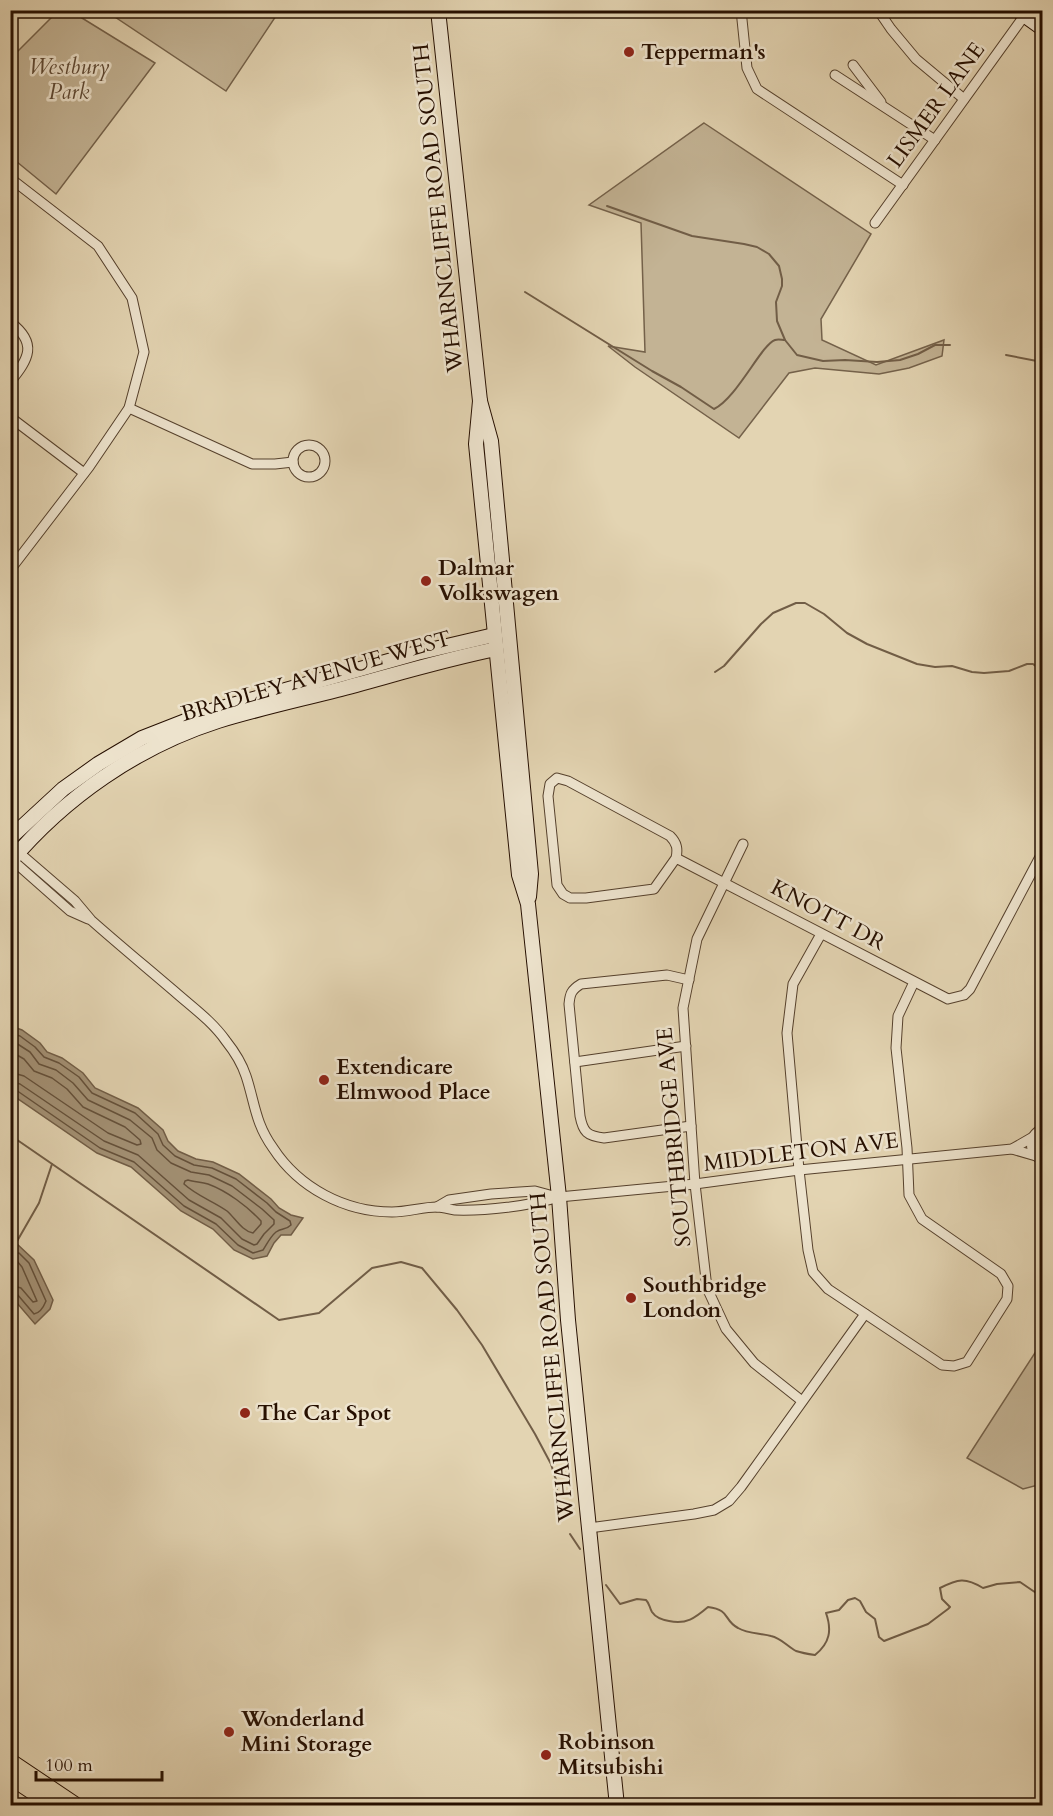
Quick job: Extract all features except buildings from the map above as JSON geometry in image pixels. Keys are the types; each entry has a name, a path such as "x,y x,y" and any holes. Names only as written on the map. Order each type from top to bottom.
{"main road":[{"name":"WHARNCLIFFE ROAD SOUTH","path":"438,10 480,401 491,441 531,873 528,904"},
{"path":"1024,12 1042,28"},
{"name":"WHARNCLIFFE ROAD SOUTH","path":"480,401 476,444 495,642 519,875 528,904 559,1197 568,1320 617,1806"},
{"name":"BRADLEY AVENUE WEST","path":"10,838 63,789 98,764 142,738 211,711 417,653 495,642"},
{"name":"BRADLEY AVENUE WEST","path":"13,855 72,801 111,772 160,744 218,721 495,642"},
{"path":"10,1761 77,1806"},
{"path":"10,1777 54,1806"}],"street":[{"path":"741,10 747,69 757,89 903,185"},
{"path":"879,10 891,29 916,59 964,99"},
{"name":"LISMER LANE","path":"875,223 1024,12"},
{"path":"853,65 886,108"},
{"path":"835,75 935,140"},
{"path":"10,178 98,246 132,298 144,352 129,408 84,473 10,570"},
{"path":"10,322 28,341 29,351 25,362 10,382"},
{"path":"129,408 252,464 293,462"},
{"path":"10,417 84,473"},
{"path":"557,778 567,782 670,836 676,843 676,858 654,888 586,898 570,898 563,894 558,885 548,796 550,784 557,778"},
{"name":"SOUTHBRIDGE AVE","path":"743,844 697,939 683,1008 695,1184 708,1288 726,1329 754,1363 802,1401"},
{"name":"KNOTT DR","path":"676,858 948,999 958,998 970,989 1042,853"},
{"path":"13,855 70,911 90,920 206,1019 225,1038 243,1069 257,1118 266,1138 279,1156 302,1180 329,1197 360,1208 393,1212 437,1207 454,1210 474,1209 538,1203 559,1197"},
{"path":"820,934 793,984 787,1033 799,1170 808,1250 813,1272 828,1289 864,1314 942,1365 954,1366 967,1362 1007,1299 1008,1286 1001,1274 922,1220 909,1195 908,1159 896,1048 898,1016 914,982"},
{"path":"689,980 667,975 580,984 573,988 569,1004 582,1126 586,1133 592,1137 604,1138 691,1126"},
{"path":"575,1062 686,1046"},
{"path":"1012,1149 1042,1130"},
{"path":"1033,1137 1032,1151 1040,1159"},
{"path":"1012,1149 1040,1159"},
{"name":"MIDDLETON AVE","path":"559,1197 1012,1149"},
{"path":"437,1207 449,1200 491,1194 536,1191 559,1197"},
{"path":"589,1528 694,1514 714,1510 729,1501 864,1314"}],"green space":[{"name":"Westbury Park","path":"69,10 155,63 56,194 11,157 11,58 58,11"},
{"path":"268,10 276,16 226,91 106,11"},
{"path":"704,123 871,234 821,319 822,340 876,365 944,340 942,356 909,368 879,374 815,368 789,373 739,438 608,346 645,352 641,223 589,205"},
{"path":"1042,1342 1042,1484 1023,1489 967,1458"}],"water":[{"path":"11,1026 22,1030 40,1043 47,1052 62,1058 83,1073 95,1088 138,1108 163,1130 168,1141 178,1151 196,1159 213,1162 239,1174 279,1208 291,1215 303,1218 291,1235 281,1235 267,1256 253,1259 234,1250 213,1229 181,1211 131,1167 97,1153 11,1094"},
{"path":"16,1243 34,1260 53,1300 50,1309 35,1324 11,1296 11,1251"}],"waterway":[{"path":"607,206 692,236 757,247 769,254 779,266 782,279 776,302 777,321 785,340 797,355 823,361 877,362 900,360 935,345 950,345"},
{"path":"525,292 714,409 723,403 740,384 769,344 775,340 785,340"},
{"path":"1006,355 1042,362"},
{"path":"715,672 724,666 773,613 796,603 805,603 824,614 847,633 867,644 917,664 935,667 952,666 984,673 1009,671 1033,664 1042,671"},
{"path":"10,1135 279,1320 319,1313 372,1268 401,1262 422,1268 482,1345 535,1434 551,1464 556,1480 560,1521"},
{"path":"16,1243 39,1203 52,1164"},
{"path":"570,1534 580,1549"},
{"path":"606,1585 620,1604 637,1599 646,1600 654,1614 662,1619 675,1622 685,1621 708,1607 715,1608 724,1613 733,1625 742,1630 775,1637 796,1651 815,1655 827,1641 829,1625 826,1613 839,1610 848,1600 855,1598 875,1619 879,1637 884,1641 928,1624 948,1609 950,1607 942,1599 940,1588 957,1581 971,1582 983,1588 1020,1582 1042,1597"}],"place":[{"name":"Tepperman's","path":"629,52"},
{"name":"Dalmar Volkswagen","path":"426,581"},
{"name":"Extendicare Elmwood Place","path":"324,1080"},
{"name":"Southbridge London","path":"631,1298"},
{"name":"The Car Spot","path":"245,1413"},
{"name":"Wonderland Mini Storage","path":"229,1732"},
{"name":"Robinson Mitsubishi","path":"546,1755"}]}
